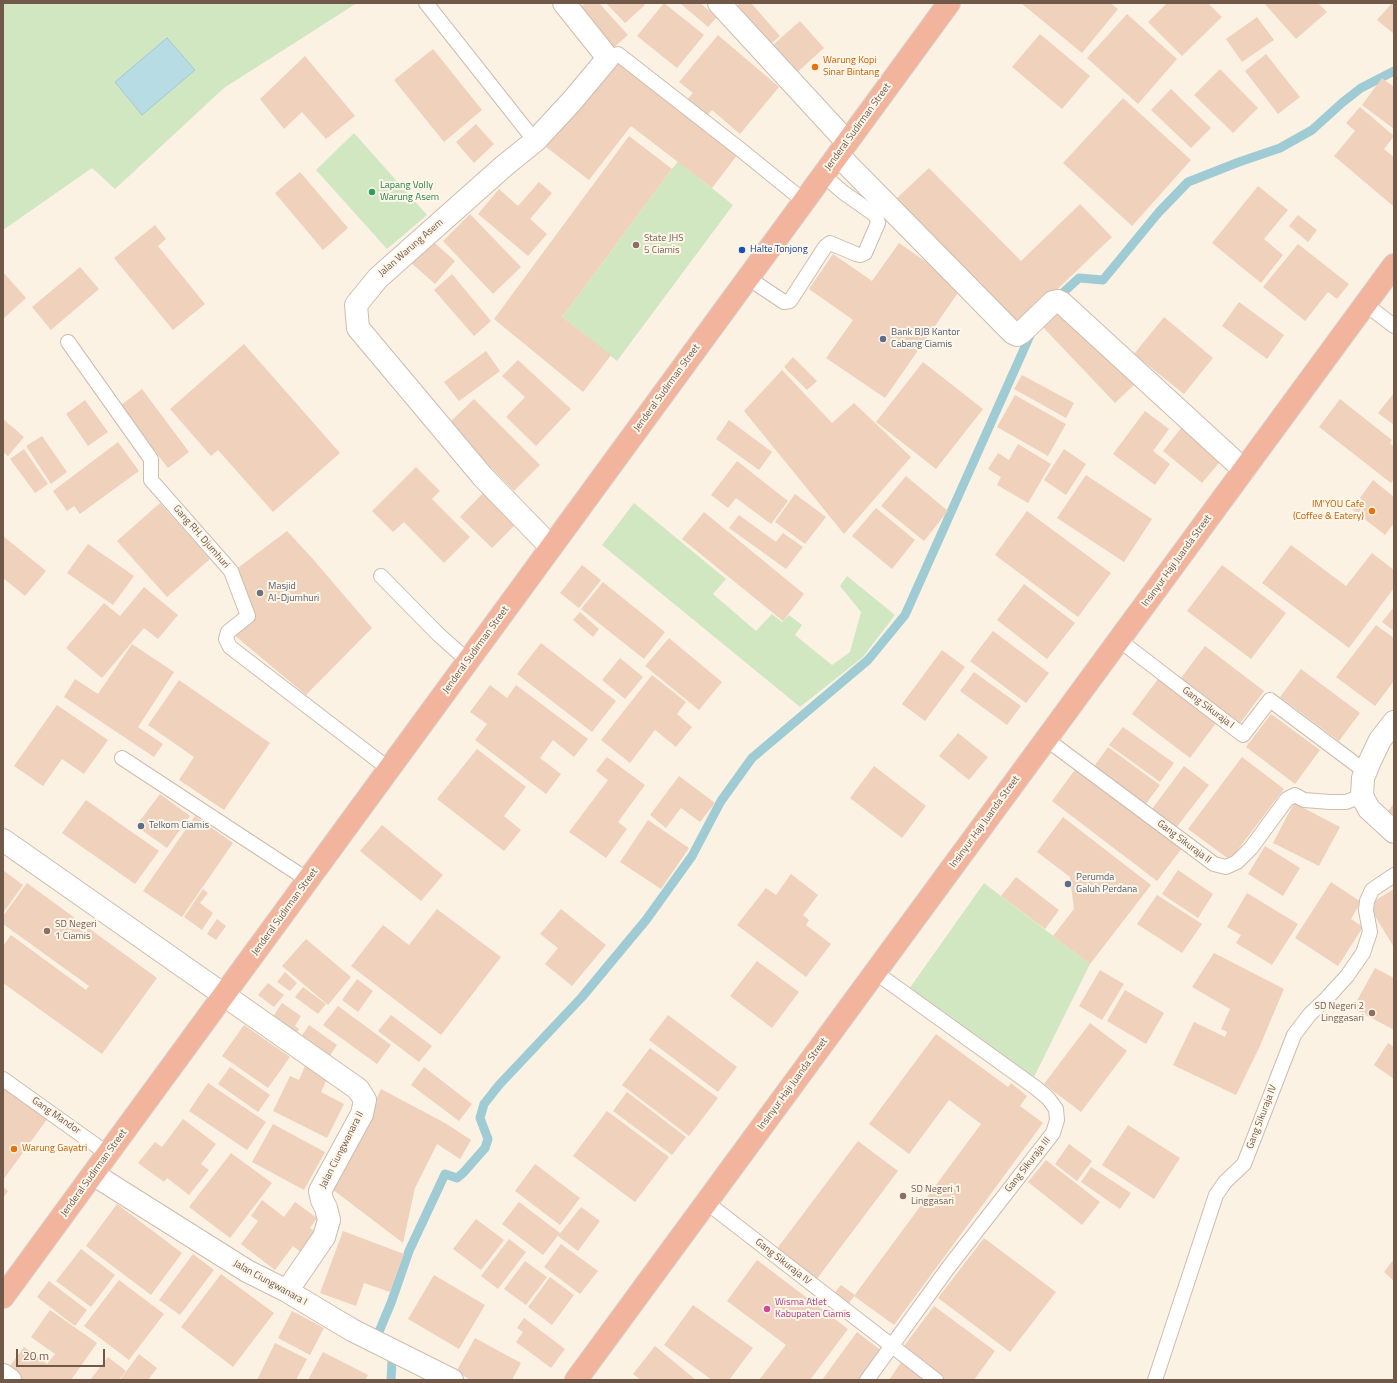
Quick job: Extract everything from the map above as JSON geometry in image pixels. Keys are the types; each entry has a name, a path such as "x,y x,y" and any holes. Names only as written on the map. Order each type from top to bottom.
{"highway":[{"name":"Jenderal Sudirman Street","path":"4,1294 94,1174 949,3"},
{"name":"Insinyur Haji Juanda Street","path":"576,1380 1244,470 1379,292 1394,265"}],"street":[{"path":"564,3 608,58"},
{"path":"719,3 842,149 1013,333 1017,335 1022,332 1053,302 1058,301 1062,303 1244,470"},
{"name":"Jalan Warung Asem","path":"551,547 483,477 358,328 356,305 378,278 535,140 572,101 608,58"},
{"path":"1394,722 1380,740 1370,761 1363,778 1362,796 1369,809 1394,832"},
{"name":"Jalan Ciungwanara II","path":"3,840 358,1089 365,1100 362,1114 320,1191 330,1220 324,1237 286,1291"},
{"name":"Jalan Ciungwanara I","path":"94,1174 247,1271 286,1291 352,1330 452,1380"},
{"path":"3,1374 10,1380"}],"lane":[{"path":"426,3 535,140"},
{"path":"608,58 618,54 804,201"},
{"path":"748,278 784,302 790,301 825,247 830,243 856,254 860,255 865,253 878,222 877,219 874,214 823,175"},
{"path":"1379,292 1394,326"},
{"name":"Gang RH. Djumhuri","path":"68,342 150,459 151,480 231,571 248,616 228,632 226,639 230,647 389,769"},
{"path":"381,576 438,634 468,661"},
{"name":"Gang Sikuraja I","path":"1119,640 1243,735 1270,700 1366,772"},
{"name":"Gang Sikuraja II","path":"1046,739 1214,864 1226,867 1237,862 1251,848 1287,799 1295,795 1304,800 1346,802 1362,796"},
{"path":"122,758 308,880"},
{"name":"Gang Sikuraja IV","path":"1155,1380 1216,1195 1225,1182 1244,1164 1294,1035 1310,1014 1328,998 1347,976 1363,953 1370,932 1366,910 1367,901 1372,890 1394,875"},
{"name":"Gang Sikuraja III","path":"867,1380 948,1268 1052,1133 1057,1120 1056,1109 1048,1098 1036,1088 875,972"},
{"name":"Gang Mandor","path":"3,1079 108,1154"},
{"name":"Gang Sikuraja IV","path":"706,1202 936,1380"}],"green space":[{"path":"3,3 357,3 224,88 115,189 92,168 3,230"},
{"name":"Lapang Volly Warung Asem","path":"354,133 427,215 387,249 316,170"},
{"path":"678,161 733,205 617,361 562,317"},
{"path":"634,503 726,579 713,594 756,631 772,614 782,622 789,615 802,625 795,635 832,665 850,652 861,612 840,586 847,576 895,615 863,657 800,707 602,545"},
{"path":"984,883 1090,964 1034,1077 909,989"}],"water":[{"path":"167,38 195,70 142,115 115,82"}],"building":[{"path":"585,3 599,3 628,35 613,48 579,8"},
{"path":"606,3 643,3 645,5 625,23"},
{"path":"664,3 704,35 677,68 637,36"},
{"path":"680,3 700,3 717,17 708,27"},
{"path":"740,3 751,3 780,36 765,49 731,12"},
{"path":"1021,3 1110,3 1118,9 1082,53"},
{"path":"1167,3 1208,3 1222,17 1182,56 1148,22"},
{"path":"1264,3 1318,3 1327,12 1296,39"},
{"path":"1392,3 1394,3 1394,34 1377,20"},
{"path":"1127,14 1177,59 1138,104 1087,58"},
{"path":"1257,17 1274,40 1242,62 1226,39"},
{"path":"800,21 824,48 791,78 766,51"},
{"path":"1040,34 1090,76 1062,109 1012,67"},
{"path":"718,35 779,87 740,134 712,110 705,118 686,101 693,93 679,82"},
{"path":"433,49 482,110 444,142 394,80"},
{"path":"618,54 741,150 712,188 631,126 589,180 546,147"},
{"path":"1266,54 1300,97 1278,114 1245,71"},
{"path":"305,56 355,116 326,139 302,112 284,129 260,99"},
{"path":"1220,69 1258,108 1233,133 1194,95"},
{"path":"1382,78 1394,87 1394,129 1362,105"},
{"path":"1171,89 1211,128 1191,148 1151,110"},
{"path":"1123,98 1191,160 1132,226 1063,163"},
{"path":"1360,107 1394,136 1384,149 1394,157 1393,206 1334,156 1355,131 1346,123"},
{"path":"476,124 494,144 474,163 456,142"},
{"path":"629,136 672,169 562,317 611,355 583,392 494,319"},
{"path":"929,168 1021,261 1080,204 1112,237 1019,326 896,199"},
{"path":"300,172 348,228 323,250 275,193"},
{"path":"539,182 552,193 530,219 547,234 528,256 478,214 499,189 518,206"},
{"path":"1258,186 1288,210 1264,239 1283,255 1261,283 1212,243"},
{"path":"470,214 521,267 493,294 443,241"},
{"path":"1298,215 1317,230 1308,242 1289,226"},
{"path":"155,225 166,239 158,246 205,304 173,330 114,258"},
{"path":"429,238 455,261 435,284 409,261"},
{"name":"Bank BJB Kantor Cabang Ciamis","path":"899,243 962,287 885,398 826,358 853,320 809,289 833,254 872,281"},
{"path":"1298,244 1349,284 1337,299 1328,292 1305,321 1263,287"},
{"path":"80,267 99,289 51,330 32,307"},
{"path":"3,272 26,298 3,319"},
{"path":"452,274 491,321 474,336 434,290"},
{"path":"1239,302 1284,335 1267,359 1222,326"},
{"path":"1059,304 1135,384 1115,403 1039,323"},
{"path":"1164,317 1213,358 1184,394 1134,354"},
{"path":"244,344 340,453 273,512 218,450 211,456 170,409"},
{"path":"486,351 500,371 459,401 444,382"},
{"path":"793,357 817,381 807,390 784,367"},
{"path":"518,360 571,409 536,446 506,417 525,397 502,376"},
{"path":"923,362 983,409 936,469 876,422"},
{"path":"782,370 832,423 854,403 911,457 844,534 744,411"},
{"path":"1022,375 1074,403 1066,418 1014,389"},
{"path":"142,389 189,452 168,468 120,406"},
{"path":"1394,393 1394,425 1378,413"},
{"path":"1015,395 1066,424 1048,456 997,427"},
{"path":"474,399 540,465 514,491 448,424"},
{"path":"1340,399 1392,440 1390,443 1394,447 1394,479 1391,483 1319,427"},
{"path":"85,400 108,432 88,446 66,414"},
{"path":"1145,411 1169,429 1153,451 1170,464 1155,485 1113,454"},
{"path":"3,419 24,437 8,456 3,452"},
{"path":"729,420 772,452 759,470 716,439"},
{"path":"1185,423 1225,456 1202,483 1163,451"},
{"path":"42,436 67,472 51,484 26,446"},
{"path":"118,442 139,471 80,514 74,506 67,511 53,491"},
{"path":"1018,444 1051,464 1028,503 997,485 1001,477 988,469 998,453 1009,460"},
{"path":"24,449 48,484 35,493 10,459"},
{"path":"1064,449 1086,464 1066,495 1044,480"},
{"path":"737,461 788,501 771,524 736,498 728,508 711,495"},
{"path":"416,467 440,491 432,499 470,537 444,563 404,522 393,532 372,511"},
{"path":"1086,475 1152,519 1124,562 1057,518"},
{"path":"906,476 948,511 924,541 881,506"},
{"path":"1373,480 1394,497 1394,523 1385,535 1352,509"},
{"path":"486,490 518,522 492,548 460,517"},
{"path":"795,494 826,517 805,544 775,522"},
{"path":"160,503 210,559 167,597 117,541"},
{"path":"876,508 915,540 892,569 852,536"},
{"path":"1027,511 1111,573 1078,617 995,555"},
{"path":"704,512 804,594 783,621 682,539"},
{"path":"739,515 776,542 783,533 803,547 786,569 729,528"},
{"path":"287,531 372,628 306,695 233,634 252,616 235,570"},
{"path":"3,536 46,571 25,596 3,578"},
{"path":"88,544 134,576 113,605 67,573"},
{"path":"1291,545 1346,586 1372,553 1394,570 1394,588 1349,648 1262,583"},
{"path":"582,565 601,580 579,608 560,593"},
{"path":"1222,565 1286,613 1251,659 1187,611"},
{"path":"603,582 665,632 644,659 581,609"},
{"path":"1024,584 1075,623 1047,659 997,620"},
{"path":"144,587 178,615 158,639 144,628 102,678 66,648 104,603 120,616"},
{"path":"1394,607 1394,631 1382,622"},
{"path":"580,612 599,629 593,637 573,620"},
{"path":"1376,625 1394,638 1394,681 1375,706 1336,677"},
{"path":"993,631 1049,673 1026,703 970,661"},
{"path":"669,638 722,682 699,710 645,666"},
{"path":"541,643 616,701 592,732 517,674"},
{"path":"132,644 174,672 138,727 163,744 154,757 64,697 75,679 98,694"},
{"path":"1205,646 1264,691 1238,726 1178,682"},
{"path":"942,650 965,667 925,721 902,704"},
{"path":"620,658 643,677 625,699 602,680"},
{"path":"1301,669 1360,713 1339,741 1280,697"},
{"path":"974,672 1021,706 1007,725 960,691"},
{"path":"652,675 686,702 677,714 692,727 676,747 655,730 630,763 601,740"},
{"path":"1158,679 1216,723 1190,758 1132,714"},
{"path":"179,680 270,743 224,810 179,780 194,757 148,725"},
{"path":"490,685 507,698 516,685 588,739 574,757 553,740 540,758 561,774 546,794 475,740 487,724 470,712"},
{"path":"57,705 108,740 84,774 62,759 43,786 14,766"},
{"path":"1271,714 1320,750 1295,784 1246,747"},
{"path":"1123,727 1174,763 1160,782 1109,745"},
{"path":"958,733 988,757 969,780 939,756"},
{"path":"1108,747 1160,785 1145,805 1093,768"},
{"path":"477,749 526,787 504,816 521,830 504,851 437,799"},
{"path":"607,757 645,785 618,822 627,829 606,858 569,832 608,780 596,771"},
{"path":"1242,757 1284,789 1230,860 1188,829"},
{"path":"874,766 926,806 902,838 850,798"},
{"path":"1184,766 1209,785 1176,828 1152,809"},
{"path":"1077,767 1183,847 1157,881 1052,801"},
{"path":"679,776 715,803 700,822 681,808 666,828 650,815"},
{"path":"160,794 190,816 167,848 136,826"},
{"path":"86,800 159,851 135,884 62,833"},
{"path":"1294,803 1340,827 1319,866 1273,843"},
{"path":"1394,803 1394,815 1388,811"},
{"path":"195,816 233,843 182,917 143,891"},
{"path":"1063,817 1151,885 1090,964 1053,936 1074,909 1070,877 1037,852"},
{"path":"648,820 689,848 661,889 620,862"},
{"path":"382,825 443,875 421,901 360,851"},
{"path":"1265,846 1300,868 1283,896 1248,874"},
{"path":"3,870 23,885 3,913"},
{"path":"1178,870 1213,894 1198,918 1162,894"},
{"path":"791,874 818,895 803,915 809,920 806,925 831,944 806,977 737,925 766,888 776,895"},
{"path":"1016,877 1059,910 1045,929 1001,896"},
{"path":"1331,882 1361,902 1351,919 1363,927 1338,966 1295,938"},
{"name":"SD Negeri 1 Ciamis","path":"27,883 157,978 102,1054 3,983 3,946 11,935 86,990 89,986 3,924 3,916"},
{"path":"203,889 208,893 200,903 213,913 202,930 184,917"},
{"path":"1394,889 1394,947 1368,905"},
{"path":"1247,893 1298,924 1272,965 1236,943 1241,935 1227,927"},
{"path":"1157,895 1202,924 1182,953 1137,924"},
{"path":"437,909 501,957 441,1035 351,966 383,925 409,945"},
{"path":"561,909 606,945 572,986 545,964 558,948 540,934"},
{"path":"217,919 226,926 216,940 207,934"},
{"path":"306,939 351,977 328,1005 282,966"},
{"path":"1214,953 1284,989 1259,1048 1236,1095 1173,1065 1194,1022 1225,1037 1227,1032 1221,1029 1230,1009 1192,987"},
{"path":"757,961 799,992 772,1028 730,996"},
{"name":"SD Negeri 2 Linggasari","path":"1375,968 1394,978 1394,1030 1353,1008"},
{"path":"1100,970 1124,984 1102,1020 1079,1006"},
{"path":"285,972 297,983 290,991 277,982"},
{"path":"357,979 373,991 358,1012 342,1000"},
{"path":"268,983 284,995 274,1007 258,995"},
{"path":"303,987 326,1004 318,1014 295,997"},
{"path":"1125,990 1164,1013 1146,1044 1107,1021"},
{"path":"282,1003 301,1016 295,1026 299,1029 292,1040 268,1024"},
{"path":"338,1006 391,1045 377,1064 323,1025"},
{"path":"391,1015 432,1046 419,1062 378,1031"},
{"path":"668,1015 737,1067 718,1092 649,1040"},
{"path":"1090,1023 1127,1051 1081,1112 1044,1084"},
{"path":"244,1025 290,1057 268,1088 222,1056"},
{"path":"309,1025 337,1045 327,1060 299,1040"},
{"path":"936,1034 1008,1087 1011,1083 1027,1096 1020,1106 1043,1123 894,1325 854,1296 981,1124 949,1100 909,1154 869,1124"},
{"path":"1388,1043 1394,1047 1394,1079 1374,1065"},
{"path":"650,1048 718,1098 689,1136 622,1085"},
{"path":"305,1066 328,1077 321,1092 344,1104 327,1138 273,1111 290,1076 299,1080"},
{"path":"230,1067 270,1095 258,1112 218,1084"},
{"path":"424,1067 472,1104 459,1121 411,1085"},
{"path":"208,1083 266,1122 247,1150 189,1111"},
{"name":"Warung Gayatri","path":"3,1086 48,1118 3,1180"},
{"path":"381,1089 445,1123 471,1140 460,1159 437,1144 415,1188 403,1243 332,1189"},
{"path":"627,1092 686,1137 672,1155 613,1111"},
{"path":"607,1111 669,1157 635,1202 573,1156"},
{"path":"183,1119 216,1144 201,1164 209,1170 189,1195 167,1178 164,1182 138,1163 155,1142 162,1147"},
{"path":"273,1124 325,1152 304,1190 252,1162"},
{"path":"1128,1125 1180,1158 1154,1199 1102,1165"},
{"path":"858,1141 898,1171 816,1280 776,1250"},
{"path":"1069,1144 1092,1161 1077,1181 1055,1164"},
{"path":"231,1153 272,1183 230,1238 189,1207"},
{"path":"1046,1160 1100,1202 1082,1225 1028,1182"},
{"path":"535,1164 580,1198 560,1225 515,1191"},
{"path":"1091,1167 1131,1193 1120,1209 1081,1182"},
{"path":"3,1187 8,1191 3,1198"},
{"path":"262,1200 284,1217 295,1202 317,1218 310,1228 317,1233 302,1253 293,1246 275,1270 241,1244 258,1221 251,1216"},
{"path":"519,1202 560,1233 543,1255 502,1224"},
{"path":"117,1204 182,1253 151,1295 86,1246"},
{"path":"581,1207 600,1221 578,1251 558,1236"},
{"path":"476,1219 504,1240 481,1270 453,1249"},
{"path":"343,1231 404,1254 390,1292 364,1283 356,1306 320,1293"},
{"path":"984,1238 1056,1292 1010,1352 938,1298"},
{"path":"509,1239 526,1252 498,1289 481,1276"},
{"path":"561,1244 598,1271 580,1294 544,1267"},
{"path":"81,1249 115,1275 91,1307 56,1281"},
{"path":"193,1254 214,1270 180,1315 159,1300"},
{"path":"1394,1259 1394,1281 1384,1272"},
{"path":"757,1260 848,1329 810,1380 759,1380 786,1345 727,1301"},
{"path":"525,1261 547,1277 526,1305 504,1289"},
{"path":"221,1274 274,1313 233,1367 181,1327"},
{"path":"434,1275 485,1305 459,1349 408,1319"},
{"path":"550,1277 574,1295 552,1325 528,1307"},
{"path":"119,1280 164,1314 129,1360 84,1326"},
{"path":"49,1281 87,1310 75,1326 37,1297"},
{"path":"841,1285 855,1295 846,1307 832,1296"},
{"path":"693,1305 753,1348 729,1380 712,1380 664,1345"},
{"path":"934,1306 995,1351 974,1380 943,1380 901,1350"},
{"path":"50,1310 97,1343 71,1380 13,1380 4,1374 24,1347 47,1364 55,1354 31,1337"},
{"path":"292,1311 324,1328 310,1355 278,1338"},
{"path":"524,1318 565,1349 551,1368 516,1342 523,1332 517,1328"},
{"path":"857,1332 883,1352 862,1380 822,1380"},
{"path":"475,1338 521,1363 512,1380 471,1380 456,1372"},
{"path":"275,1343 307,1359 296,1380 257,1380"},
{"path":"655,1346 696,1380 641,1380 633,1374"},
{"path":"323,1352 368,1375 365,1380 308,1380"},
{"path":"139,1354 157,1368 148,1380 120,1380"},
{"path":"108,1357 126,1371 119,1380 90,1380"},
{"path":"902,1361 928,1380 889,1380"}],"waterway":[{"path":"1056,299 1079,278 1103,280 1159,212 1188,182 1280,148 1312,130 1361,88 1394,71"},
{"path":"378,1334 391,1303 409,1251 445,1174 457,1178 485,1148 488,1139 480,1118 484,1104 499,1085 582,997 646,920 692,856 721,801 752,758 868,660 905,615 1032,331"},
{"path":"391,1380 392,1361"}],"place":[{"name":"Warung Kopi Sinar Bintang","path":"815,67"},
{"name":"Lapang Volly Warung Asem","path":"372,192"},
{"name":"State JHS 5 Ciamis","path":"636,245"},
{"name":"Halte Tonjong","path":"742,250"},
{"name":"Bank BJB Kantor Cabang Ciamis","path":"883,339"},
{"name":"IM'YOU Cafe (Coffee & Eatery)","path":"1372,511"},
{"name":"Masjid Al-Djumhuri","path":"260,593"},
{"name":"Telkom Ciamis","path":"141,826"},
{"name":"Perumda Galuh Perdana","path":"1068,884"},
{"name":"SD Negeri 1 Ciamis","path":"47,931"},
{"name":"SD Negeri 2 Linggasari","path":"1372,1013"},
{"name":"Warung Gayatri","path":"14,1149"},
{"name":"SD Negeri 1 Linggasari","path":"903,1196"},
{"name":"Wisma Atlet Kabupaten Ciamis","path":"767,1309"}]}
